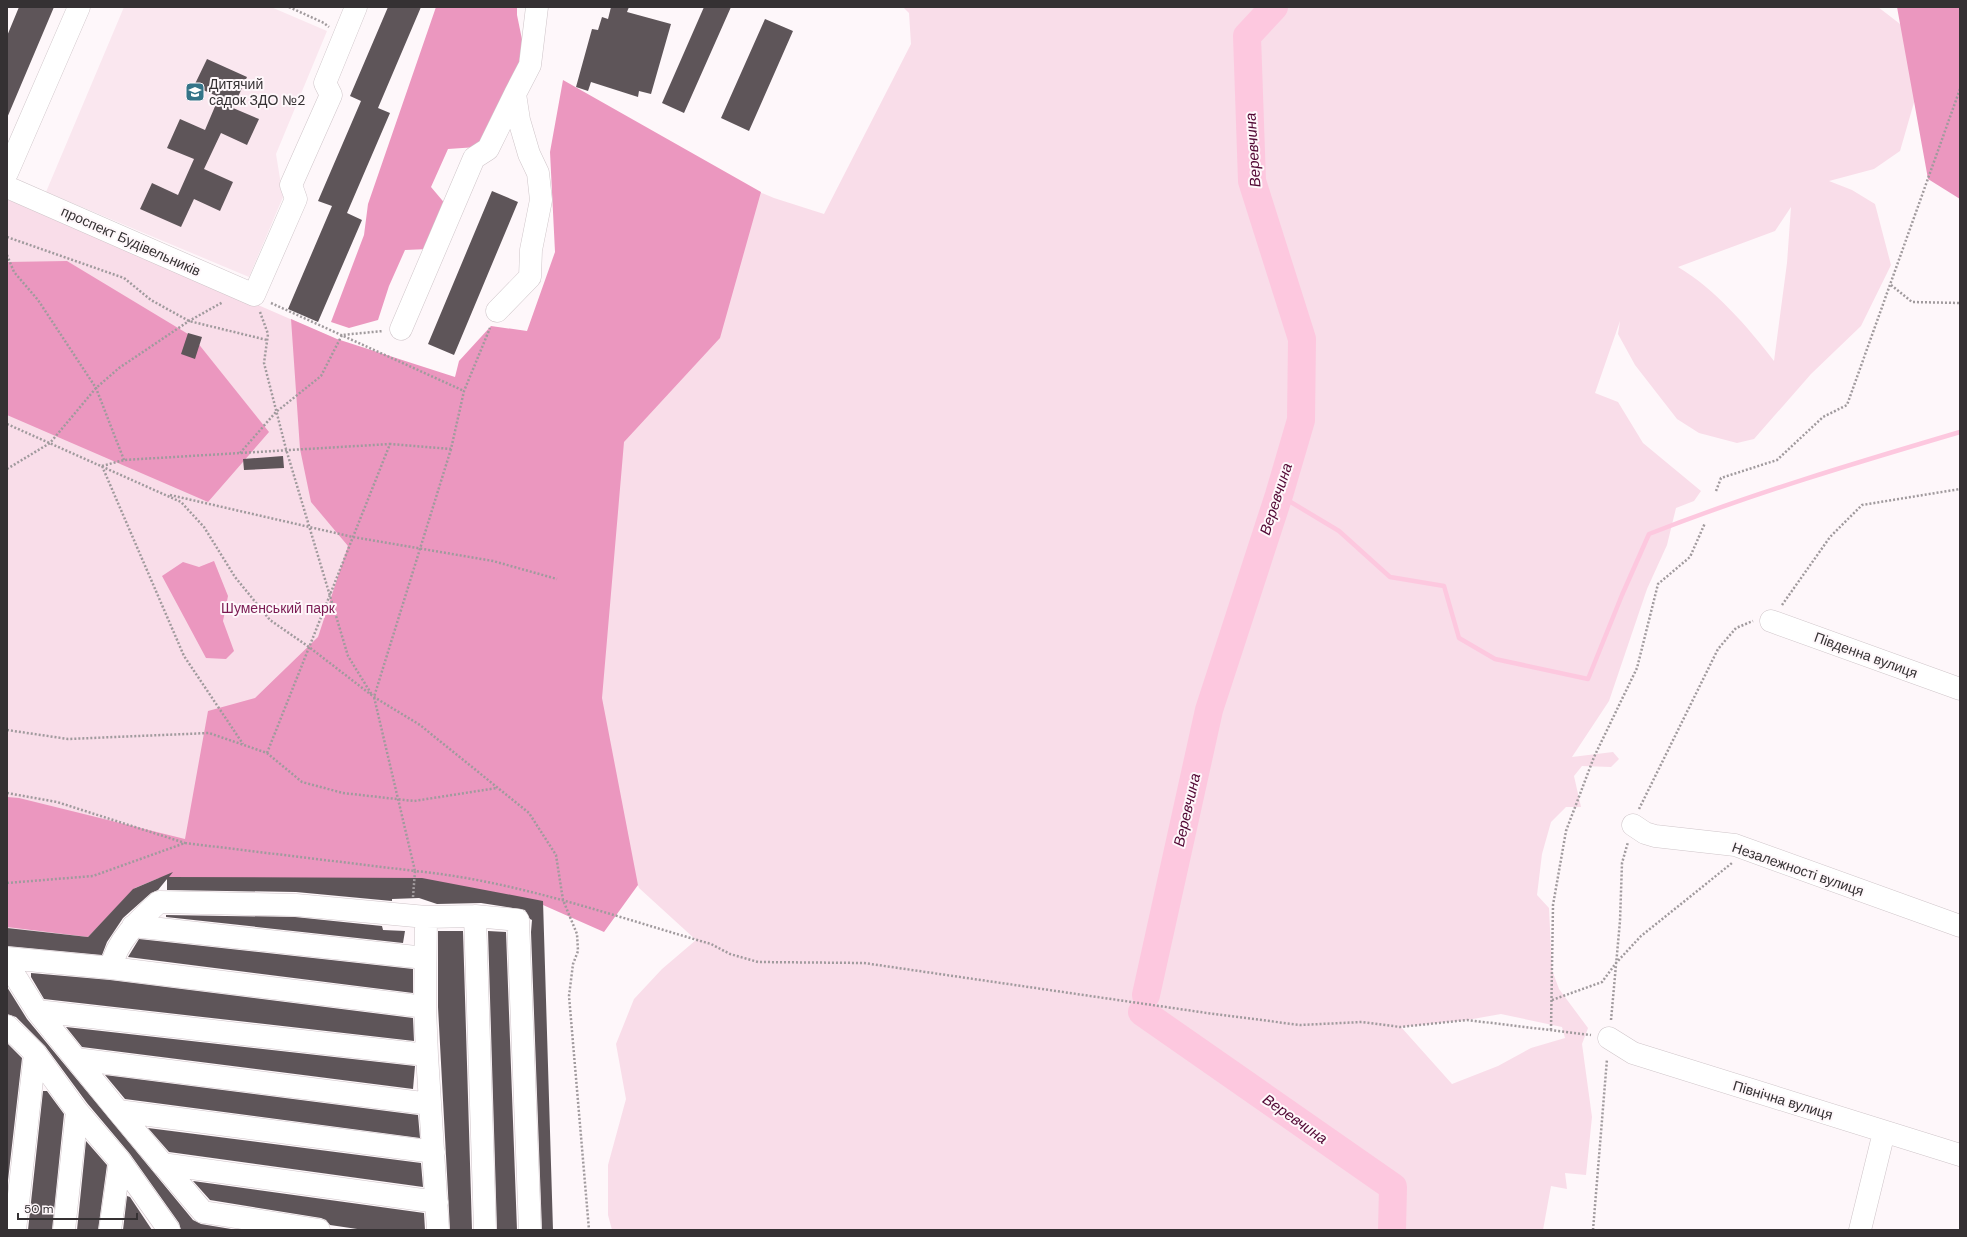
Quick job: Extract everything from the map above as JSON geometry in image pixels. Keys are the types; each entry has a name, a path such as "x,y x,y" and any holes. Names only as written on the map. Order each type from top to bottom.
{"street":[{"path":"7,173 78,7"},
{"path":"249,293 296,199 291,185 331,95 325,83 356,7"},
{"path":"401,330 474,158 488,149 530,64 537,7"},
{"path":"497,310 530,277 531,250 541,200 538,172 529,154 519,120 515,94"},
{"name":"проспект Будівельників","path":"7,187 249,293"},
{"name":"Південна вулиця","path":"1771,621 1960,689"},
{"name":"Незалежності вулиця","path":"1633,825 1645,833 1655,836 1735,845 1960,926"},
{"path":"111,968 113,958 133,926 159,902 296,905 418,916 475,916 518,920 530,1230"},
{"path":"418,916 425,958 427,1055 438,1230"},
{"path":"475,916 485,1230"},
{"path":"133,926 425,958"},
{"path":"7,958 111,968 425,1007"},
{"path":"7,964 37,1012 203,1212 319,1230"},
{"path":"37,1012 427,1055"},
{"path":"7,1026 34,1054 77,1111 120,1161 169,1230"},
{"name":"Північна вулиця","path":"1609,1038 1633,1053 1960,1155"},
{"path":"15,1230 34,1054"},
{"path":"76,1059 430,1104"},
{"path":"64,1230 77,1111"},
{"path":"118,1111 434,1152"},
{"path":"1860,1230 1884,1132"},
{"path":"110,1230 120,1161"},
{"path":"162,1164 437,1202"}],"path":[{"path":"288,7 324,23 343,39"},
{"path":"1716,491 1721,478 1778,460 1823,417 1847,405 1960,89"},
{"path":"7,237 124,278 151,300 189,321 267,340"},
{"path":"7,255 14,272 38,300 96,388 124,460"},
{"path":"1891,285 1912,302 1960,303"},
{"path":"249,293 268,334 264,364 286,449 348,656 374,697 415,871 418,916"},
{"path":"7,469 50,443 96,388 119,368 189,321 249,293 464,391"},
{"path":"374,697 451,450 464,391 497,310"},
{"path":"342,335 401,330"},
{"path":"240,453 276,412 321,376 342,335"},
{"path":"7,424 181,502 204,527 235,577 270,620 309,647 374,697 420,725 529,813 556,855 563,900 577,934 578,951 573,964 569,996 590,1230"},
{"path":"101,466 124,460 286,449 390,444 451,450"},
{"path":"267,753 390,444"},
{"path":"101,466 184,656 244,745"},
{"path":"1593,1230 1620,920 1622,864 1633,825 1644,796 1718,649 1736,628 1756,620 1771,621 1830,537 1862,505 1960,489"},
{"path":"166,494 353,537 493,561 557,579"},
{"path":"1551,1030 1553,905 1566,831 1594,757 1637,668 1658,584 1690,557 1705,523"},
{"path":"7,730 68,739 208,733 267,753 302,782 343,793 414,801 498,788"},
{"path":"7,793 57,802 185,843 449,874 516,888 563,900 710,944 730,954 746,960 758,962 864,963 1207,1013 1300,1024 1362,1022 1400,1027 1467,1020 1609,1038"},
{"path":"7,883 93,876 185,843"},
{"path":"1552,1000 1602,982 1616,963 1641,936 1689,899 1748,850"}],"shaded area":[{"name":"Дитячий садок ЗДО №2","path":"124,7 271,7 327,31 276,154 283,197 249,277 46,192"},
{"path":"436,7 517,7 517,15 525,54 477,147 448,149 431,187 447,206 429,249 405,250 389,286 378,320 349,328 331,322 364,235 368,204"},
{"path":"1897,7 1960,7 1960,199 1928,179"},
{"path":"563,80 761,192 720,338 624,442 602,698 638,885 604,932 534,901 181,877 159,878 135,888 88,937 7,927 7,797 19,798 185,839 208,711 255,698 318,637 348,546 311,502 300,449 291,319 337,339 455,377 459,361 491,326 527,331 555,252 550,152"},
{"path":"67,261 193,337 269,432 208,502 7,415 7,262"},
{"path":"214,561 228,596 223,621 234,651 226,659 206,658 162,576 183,562 199,567"}],"green space":[{"name":"Шуменський парк","path":"903,7 1878,7 1930,47 1900,151 1874,169 1829,181 1852,190 1875,204 1891,265 1861,326 1811,374 1754,439 1737,443 1699,433 1677,419 1635,365 1618,334 1620,321 1595,393 1618,402 1643,443 1701,491 1694,501 1676,508 1667,545 1647,589 1609,701 1572,757 1613,752 1619,759 1611,767 1582,766 1574,776 1581,807 1566,807 1551,822 1542,854 1537,895 1549,908 1552,970 1559,989 1588,1028 1582,1044 1592,1117 1586,1175 1565,1173 1567,1189 1551,1186 1543,1230 612,1230 608,1215 608,1165 626,1099 616,1044 634,999 662,969 696,940 639,888 621,839 543,903 161,877 132,889 88,937 7,928 7,196 456,391 740,184 774,198 824,214 911,44 909,13","holes":["1791,207 1787,263 1774,361 1730,309 1705,286 1678,267 1775,231","1501,1014 1562,1027 1565,1038 1531,1048 1498,1066 1452,1084 1401,1027 1467,1020"]}],"building":[{"path":"19,7 54,7 7,118 7,36"},
{"path":"388,7 421,7 378,108 390,113 347,213 362,220 318,322 288,309 332,206 318,201 361,101 350,96"},
{"path":"611,7 629,7 627,12 671,24 651,94 639,91 638,97 591,82 588,91 576,87 592,29 598,30 602,17 608,19"},
{"path":"704,7 731,7 684,113 662,103"},
{"path":"765,19 793,31 749,131 721,118"},
{"path":"207,59 247,77 233,108 259,119 247,145 221,133 204,169 233,182 220,211 194,199 181,227 140,209 152,183 178,195 194,159 167,148 180,119 205,130 219,97 194,86"},
{"path":"492,191 518,202 454,355 428,344"},
{"path":"188,333 202,337 195,359 181,354"},
{"path":"283,456 284,468 244,470 243,459"},
{"path":"173,872 169,877 422,878 543,901 553,1230 542,1230 531,932 532,920 525,910 481,903 437,904 419,898 392,899 392,901 296,892 167,890 167,879 158,890 151,893 123,918 107,942 102,955 7,946 7,928 88,937 133,889"},
{"path":"166,915 295,917 382,926 383,930 405,931 403,943 166,917"},
{"path":"438,931 463,931 472,1230 450,1230 438,1007"},
{"path":"488,931 506,932 517,1230 497,1230"},
{"path":"139,939 413,969 413,993 128,957"},
{"path":"31,973 110,980 413,1018 414,1041 44,999 31,977"},
{"path":"7,987 27,1019 193,1220 201,1224 237,1230 181,1230 179,1223 130,1154 87,1103 45,1046 16,1017 7,1014"},
{"path":"66,1027 415,1066 413,1089 82,1047"},
{"path":"7,1043 22,1058 7,1189"},
{"path":"105,1075 418,1115 420,1138 125,1099"},
{"path":"43,1091 47,1091 64,1114 52,1230 28,1230"},
{"path":"148,1128 421,1163 423,1187 169,1152"},
{"path":"86,1141 107,1165 98,1230 77,1230"},
{"path":"193,1181 424,1213 425,1230 364,1230 330,1225 326,1220 321,1218 210,1200"},
{"path":"127,1196 130,1197 152,1230 123,1230"}],"waterway":[{"name":"Веревчина","path":"1146,995 1209,710 1279,495 1301,420 1302,339 1252,181 1247,36 1274,7"},
{"path":"1279,495 1339,531 1390,577 1444,586 1459,638 1495,659 1588,679 1622,595 1649,534 1765,492 1842,467 1960,432"},
{"name":"Веревчина","path":"1142,1012 1393,1187 1392,1230"}],"place":[{"name":"Дитячий садок ЗДО №2","path":"195,92"}]}
